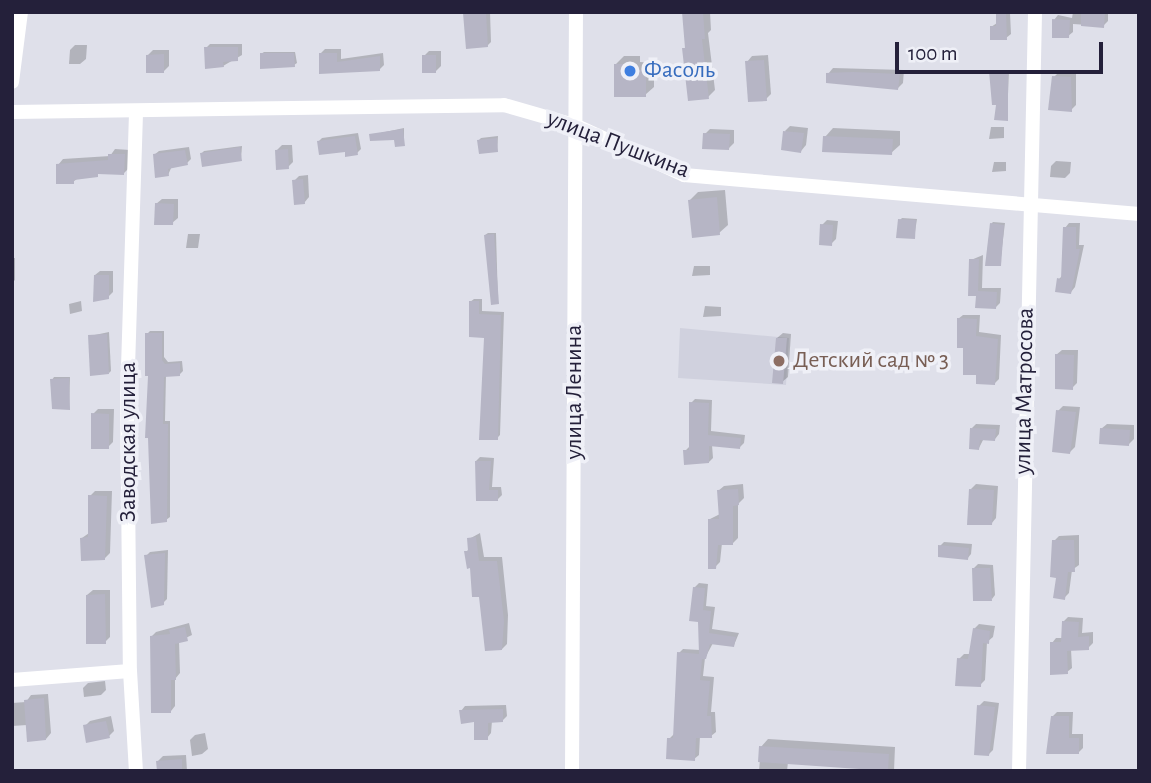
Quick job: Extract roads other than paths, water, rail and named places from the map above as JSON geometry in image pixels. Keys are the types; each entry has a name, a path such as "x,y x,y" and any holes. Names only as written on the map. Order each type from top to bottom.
{"street":[{"path":"12,82 20,12"},
{"name":"улица Ленина","path":"572,771 576,12"},
{"name":"улица Матросова","path":"1018,771 1028,205 1035,12"},
{"name":"улица Пушкина","path":"12,112 136,113 504,104 577,126 684,175 1139,214"},
{"name":"Заводская улица","path":"136,113 127,394 130,671 136,771"},
{"path":"12,680 130,671"}],"place":[{"name":"Фасоль","path":"630,71"},
{"name":"Детский сад № 3","path":"779,361"}]}
